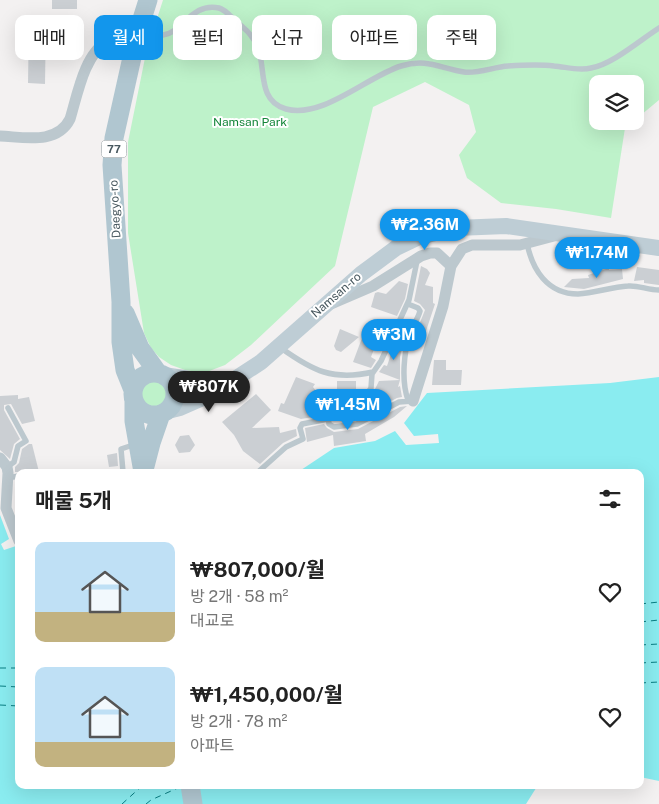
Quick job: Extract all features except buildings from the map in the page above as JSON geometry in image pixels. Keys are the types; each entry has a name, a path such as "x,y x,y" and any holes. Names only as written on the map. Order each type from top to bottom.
{"main road":[{"name":"Daegyo-ro","path":"143,15 148,0"},
{"name":"Daegyo-ro","path":"132,60 114,138 112,164 122,302 123,359 134,396 134,414 143,469"},
{"name":"Daegyo-ro","path":"122,302 140,348 161,374"},
{"path":"161,374 145,375 135,384 134,396 142,412 148,415 164,412"},
{"name":"77","path":"161,374 170,379 175,392 172,405 164,412"},
{"name":"Daegyo-ro","path":"145,469 151,443 164,412"},
{"path":"191,789 193,804"}],"street":[{"path":"0,136 43,137 58,134 70,119 90,60 94,54"},
{"name":"Namsan-ro","path":"164,412 180,408 212,394 261,362 324,306 388,254 409,241 431,233 456,228 506,226 659,248"},
{"path":"410,400 443,306 451,266 460,252 469,245 515,246 561,234"},
{"path":"324,306 361,292 417,258 430,253 437,253 451,266"},
{"path":"161,374 202,381 232,380"},
{"path":"8,470 6,508 15,531"}],"lane":[{"path":"163,35 172,32 196,12 213,8 223,10 255,40 260,53 263,81 268,94 281,107 295,110 312,108 327,103 393,69 416,62 430,63 465,73 521,66 552,65 579,69 597,67 659,28"},
{"path":"527,243 530,259 538,275 559,289 581,293 630,286 659,290"},
{"path":"261,469 286,447 302,440 300,428 302,424 328,418 333,410 356,402 367,394 371,388 373,372 381,361 408,304 417,258"},
{"path":"328,418 332,427 357,424 399,402 410,400 404,381 405,360 410,332 420,311 418,308 408,304"},
{"path":"279,346 305,365 334,376 362,375 373,372"},
{"path":"8,408 26,441 18,446 14,462 8,470"},
{"path":"123,469 121,449 138,444"}],"green space":[{"name":"Namsan Park","path":"163,0 659,0 659,100 644,112 644,75 589,75 589,130 625,130 611,218 501,203 467,178 459,155 476,132 469,105 425,82 373,107 335,266 251,345 225,365 204,373 185,370 171,365 159,357 151,348 144,333 128,233 128,142 145,60 163,60 163,15 158,15"},
{"path":"154,379 160,380 168,388 168,400 160,408 154,409 148,408 140,400 139,394 140,388 148,380"}],"water":[{"path":"659,377 659,781 644,778 644,469 302,469 334,448 375,441 395,431 406,445 439,443 438,434 414,436 404,423 427,393 610,383"},
{"path":"0,515 9,539 1,544 4,550 15,546 15,789 535,789 526,804 0,804"}],"ferry route":[{"path":"644,604 659,602"},
{"path":"644,622 659,620"},
{"path":"644,645 659,644"},
{"path":"644,663 659,662"},
{"path":"0,668 15,668"},
{"path":"644,683 659,682"},
{"path":"0,686 15,687"},
{"path":"0,705 15,706"},
{"path":"122,804 139,789"},
{"path":"146,804 176,789"}]}
